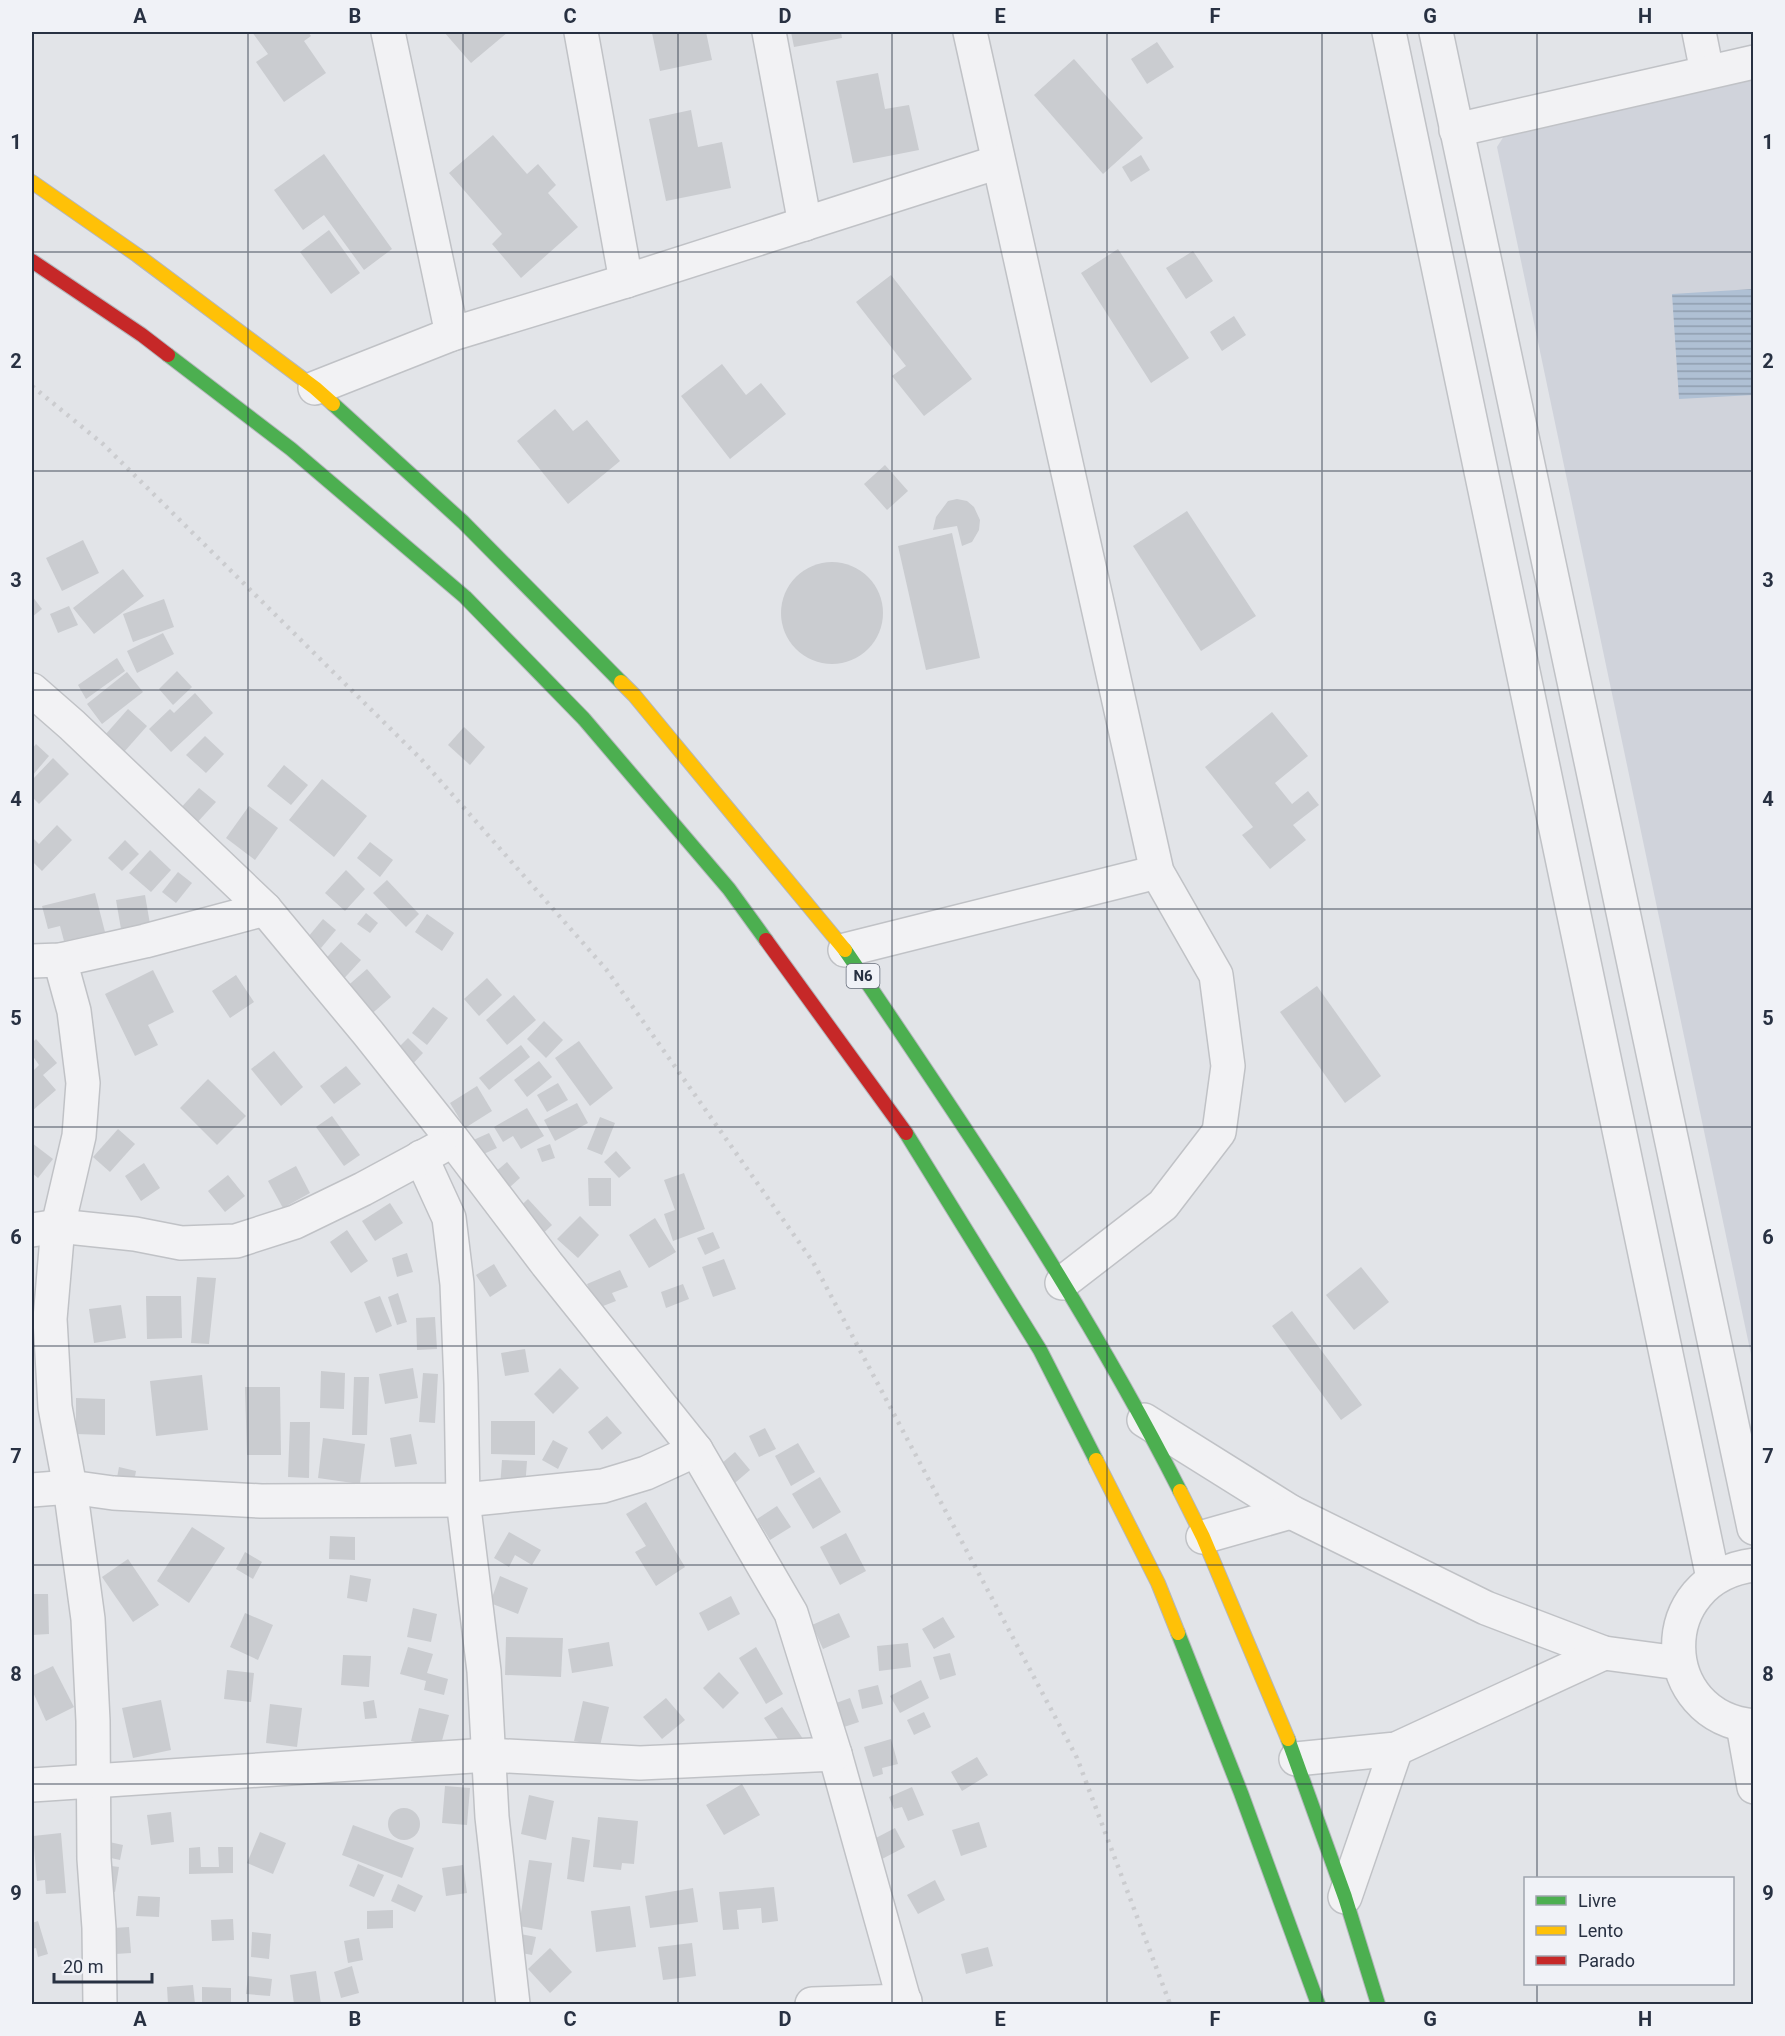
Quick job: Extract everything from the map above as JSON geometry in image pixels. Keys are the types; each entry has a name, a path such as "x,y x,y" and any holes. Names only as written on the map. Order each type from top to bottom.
{"highway":[{"name":"N6","path":"32,182 137,255 315,388 463,522 634,695 845,950 964,1126 1144,1420 1203,1537 1296,1759 1346,1897 1378,2004"},
{"path":"32,261 142,335 291,449 465,597 584,719 729,889 906,1133 1040,1350 1158,1583 1241,1793 1318,2004"}],"street":[{"path":"388,32 452,334"},
{"path":"581,32 626,281"},
{"path":"769,32 805,224"},
{"path":"970,32 1157,872 1216,975 1228,1066 1219,1132 1162,1205 1062,1283"},
{"path":"1389,32 1713,1578"},
{"path":"1436,32 1754,1528"},
{"path":"1699,32 1707,72"},
{"path":"1456,130 1754,62"},
{"path":"315,388 452,334 998,162"},
{"path":"32,690 72,725 265,909 369,1033 696,1450 791,1613 835,1754 905,2003 812,2004"},
{"path":"845,950 1157,872"},
{"path":"100,2004 100,1940 94,1859 94,1781 88,1619 70,1487 55,1407 45,1228 79,1136 83,1083 74,1011 46,961 145,941 265,909"},
{"path":"45,1228 135,1234 181,1244 236,1241 295,1222 453,1140"},
{"path":"421,1157 449,1218 457,1284 463,1500 484,1671 492,1817 513,2004"},
{"path":"1144,1420 1291,1512 1486,1608 1604,1653 1679,1663"},
{"path":"32,1490 70,1487 114,1493 261,1501 463,1500 603,1486 646,1473 696,1450"},
{"path":"1203,1537 1291,1512"},
{"path":"1754,1565 1736,1567 1713,1578 1695,1594 1683,1615 1678,1638 1679,1663 1688,1685 1703,1704 1722,1718 1748,1725 1754,1787"},
{"path":"1296,1759 1396,1749 1604,1653"},
{"path":"1346,1897 1396,1749"},
{"path":"32,1785 488,1755 640,1763 835,1754"}],"shaded area":[{"path":"1753,74 1753,1364 1497,147 1509,128"}],"water":[{"path":"1753,289 1753,395 1679,399 1672,294"}],"building":[{"path":"252,32 308,32 311,36 304,41 326,73 284,102 256,62 268,54"},
{"path":"444,32 508,32 471,63"},
{"path":"706,32 712,60 660,71 652,33"},
{"path":"791,32 841,32 842,38 794,47"},
{"path":"1157,42 1174,67 1147,84 1131,59"},
{"path":"1074,59 1143,138 1103,174 1034,95"},
{"path":"878,73 885,109 909,105 919,150 853,163 836,81"},
{"path":"691,110 698,147 722,142 731,188 666,201 649,119"},
{"path":"493,135 527,174 538,164 556,185 548,193 578,227 521,278 492,244 502,234 449,173"},
{"path":"324,154 392,249 364,270 324,215 303,230 274,190"},
{"path":"1141,155 1150,170 1131,182 1122,167"},
{"path":"329,230 360,273 331,294 300,252"},
{"path":"1118,249 1189,358 1151,383 1081,273"},
{"path":"1193,251 1213,281 1186,299 1166,268"},
{"path":"891,275 972,379 924,416 892,376 906,366 856,302"},
{"path":"1234,316 1246,335 1222,351 1210,332"},
{"path":"722,364 746,395 761,383 786,414 730,459 681,396"},
{"path":"555,409 573,431 587,420 620,461 568,504 517,441"},
{"path":"885,465 908,491 887,510 864,484"},
{"path":"957,499 967,501 974,507 980,520 979,530 972,542 962,546 957,526 933,530 936,517 948,501"},
{"path":"1187,511 1256,616 1201,651 1133,546"},
{"path":"952,533 980,658 926,670 898,546"},
{"path":"83,540 99,573 62,591 46,558"},
{"path":"832,562 851,566 868,577 879,594 883,613 879,632 868,649 851,660 832,664 813,660 796,649 785,632 781,613 785,594 796,577 813,566"},
{"path":"123,569 144,596 94,634 73,608"},
{"path":"32,596 42,609 32,617"},
{"path":"164,599 174,627 133,642 123,614"},
{"path":"69,606 78,625 58,633 50,614"},
{"path":"163,633 174,654 137,673 127,651"},
{"path":"117,658 125,671 86,699 78,685"},
{"path":"177,671 192,687 173,705 159,689"},
{"path":"127,672 143,692 102,724 87,704"},
{"path":"195,693 213,713 171,752 149,729 170,709 174,713"},
{"path":"128,709 147,726 124,752 105,735"},
{"path":"1272,712 1308,756 1275,783 1292,804 1308,791 1319,805 1293,825 1306,840 1270,869 1242,835 1253,827 1205,767"},
{"path":"464,727 485,747 470,765 448,745"},
{"path":"205,736 224,754 206,773 186,755"},
{"path":"36,744 49,756 32,776 32,749"},
{"path":"53,758 69,774 39,804 32,797 32,780"},
{"path":"284,765 308,785 291,805 267,786"},
{"path":"322,779 367,816 334,857 289,820"},
{"path":"199,788 216,802 194,826 178,811"},
{"path":"249,806 278,828 255,860 226,838"},
{"path":"57,825 72,840 42,871 32,861 32,837 39,844"},
{"path":"125,840 139,854 122,871 108,858"},
{"path":"370,842 393,860 380,877 357,858"},
{"path":"150,850 171,870 151,892 129,873"},
{"path":"346,870 365,889 345,911 325,893"},
{"path":"178,872 192,883 176,903 162,892"},
{"path":"387,880 419,914 406,927 373,893"},
{"path":"95,893 105,932 64,941 60,926 48,929 42,906"},
{"path":"145,895 150,924 121,929 116,900"},
{"path":"366,913 378,923 370,933 357,924"},
{"path":"427,914 454,933 442,951 415,932"},
{"path":"323,919 336,930 321,948 308,937"},
{"path":"341,942 361,960 338,985 318,967"},
{"path":"367,969 391,997 368,1017 344,989"},
{"path":"153,970 174,1012 148,1025 158,1045 135,1056 105,994"},
{"path":"236,975 254,1002 230,1018 212,991"},
{"path":"487,978 502,995 479,1016 464,999"},
{"path":"1317,986 1381,1076 1345,1103 1280,1012"},
{"path":"514,995 536,1020 507,1045 486,1020"},
{"path":"433,1007 448,1018 427,1045 412,1033"},
{"path":"544,1021 563,1040 546,1058 527,1039"},
{"path":"408,1038 423,1053 405,1072 389,1057"},
{"path":"36,1039 57,1063 43,1075 56,1090 32,1111 32,1072 39,1065 32,1055 32,1043"},
{"path":"579,1041 613,1088 590,1106 555,1058"},
{"path":"521,1045 530,1057 489,1090 479,1078"},
{"path":"274,1051 303,1087 281,1106 251,1069"},
{"path":"539,1061 552,1077 527,1097 514,1080"},
{"path":"346,1066 361,1084 334,1104 320,1086"},
{"path":"208,1079 246,1116 217,1145 180,1108"},
{"path":"558,1083 568,1100 547,1112 537,1095"},
{"path":"477,1086 492,1111 465,1128 450,1103"},
{"path":"577,1103 588,1123 555,1141 544,1120"},
{"path":"527,1108 544,1136 521,1149 513,1136 503,1142 494,1127"},
{"path":"332,1116 360,1155 344,1166 316,1127"},
{"path":"600,1117 615,1123 602,1155 587,1149"},
{"path":"118,1129 135,1144 110,1172 93,1157"},
{"path":"489,1133 497,1148 477,1157 469,1142"},
{"path":"32,1143 53,1159 38,1178 32,1173"},
{"path":"550,1144 555,1158 542,1162 537,1149"},
{"path":"616,1151 631,1168 619,1178 604,1162"},
{"path":"507,1162 520,1178 501,1195 487,1179"},
{"path":"144,1163 160,1188 141,1201 125,1176"},
{"path":"296,1166 310,1193 283,1208 268,1181"},
{"path":"684,1173 705,1229 673,1241 664,1214 675,1210 664,1180"},
{"path":"228,1175 245,1196 225,1212 208,1191"},
{"path":"588,1178 611,1178 611,1206 589,1206"},
{"path":"528,1199 552,1225 536,1240 512,1214"},
{"path":"390,1203 403,1223 375,1241 362,1221"},
{"path":"580,1216 599,1235 578,1258 557,1239"},
{"path":"655,1218 676,1252 649,1268 629,1235"},
{"path":"347,1230 368,1261 351,1273 330,1242"},
{"path":"713,1232 720,1248 705,1255 697,1238"},
{"path":"407,1253 413,1272 397,1277 392,1258"},
{"path":"724,1259 736,1289 713,1297 702,1267"},
{"path":"494,1264 507,1286 490,1297 476,1275"},
{"path":"1361,1267 1389,1302 1354,1330 1326,1295"},
{"path":"620,1270 628,1287 612,1293 616,1301 598,1308 587,1284"},
{"path":"197,1277 216,1278 209,1344 191,1343"},
{"path":"683,1284 689,1299 666,1308 661,1292"},
{"path":"398,1293 407,1322 397,1325 388,1297"},
{"path":"146,1296 181,1296 182,1338 147,1339"},
{"path":"380,1296 392,1326 376,1333 364,1302"},
{"path":"121,1305 126,1338 94,1343 89,1309"},
{"path":"1292,1311 1362,1405 1341,1420 1272,1326"},
{"path":"435,1317 437,1349 417,1350 416,1318"},
{"path":"525,1349 529,1372 505,1376 501,1353"},
{"path":"413,1368 418,1398 385,1404 379,1374"},
{"path":"560,1368 579,1388 553,1414 534,1394"},
{"path":"321,1371 345,1373 344,1409 320,1408"},
{"path":"423,1373 438,1374 435,1423 419,1422"},
{"path":"202,1375 208,1430 156,1436 150,1381"},
{"path":"354,1377 369,1377 367,1435 352,1435"},
{"path":"245,1387 280,1387 281,1455 247,1455"},
{"path":"76,1398 105,1399 105,1435 76,1434"},
{"path":"607,1416 622,1433 602,1450 588,1432"},
{"path":"491,1421 535,1421 535,1455 491,1454"},
{"path":"290,1422 310,1422 309,1478 288,1477"},
{"path":"765,1428 776,1449 759,1457 749,1436"},
{"path":"411,1434 417,1464 395,1467 390,1438"},
{"path":"323,1438 365,1444 360,1484 318,1478"},
{"path":"553,1440 568,1448 558,1469 542,1460"},
{"path":"798,1443 815,1472 791,1486 775,1456"},
{"path":"735,1452 750,1470 729,1488 714,1470"},
{"path":"502,1460 527,1461 525,1489 500,1487"},
{"path":"119,1467 136,1471 132,1492 115,1488"},
{"path":"820,1477 841,1512 813,1529 792,1494"},
{"path":"646,1502 685,1567 656,1586 635,1552 646,1546 626,1514"},
{"path":"777,1506 791,1527 770,1540 757,1519"},
{"path":"192,1527 225,1548 189,1603 157,1581"},
{"path":"509,1532 541,1550 532,1565 515,1555 509,1567 494,1558"},
{"path":"846,1533 866,1571 840,1585 820,1547"},
{"path":"330,1536 355,1537 355,1560 329,1559"},
{"path":"245,1552 262,1562 253,1579 236,1569"},
{"path":"128,1559 159,1605 133,1622 102,1577"},
{"path":"350,1575 371,1579 367,1602 347,1598"},
{"path":"500,1576 528,1588 518,1614 490,1603"},
{"path":"32,1594 48,1594 49,1634 32,1635"},
{"path":"731,1596 740,1614 708,1631 699,1613"},
{"path":"413,1608 437,1614 431,1642 407,1637"},
{"path":"245,1613 273,1625 258,1660 230,1647"},
{"path":"839,1613 850,1637 823,1649 812,1625"},
{"path":"943,1617 955,1637 934,1649 922,1629"},
{"path":"506,1637 563,1638 561,1677 505,1675"},
{"path":"609,1642 613,1666 572,1673 568,1649"},
{"path":"908,1643 911,1667 879,1671 877,1646"},
{"path":"408,1647 433,1654 427,1673 448,1679 444,1695 424,1690 426,1681 400,1674"},
{"path":"756,1647 783,1694 766,1704 739,1658"},
{"path":"950,1653 956,1675 940,1680 933,1657"},
{"path":"343,1655 371,1656 369,1687 341,1685"},
{"path":"53,1666 74,1707 46,1721 32,1690 32,1676"},
{"path":"227,1670 254,1673 251,1702 224,1699"},
{"path":"719,1672 739,1693 723,1709 703,1688"},
{"path":"921,1680 929,1698 900,1713 890,1696"},
{"path":"878,1685 883,1704 862,1709 858,1690"},
{"path":"666,1698 685,1720 662,1739 643,1717"},
{"path":"850,1698 859,1722 844,1727 836,1703"},
{"path":"161,1700 171,1750 133,1758 122,1708"},
{"path":"374,1700 377,1718 365,1719 363,1702"},
{"path":"583,1701 609,1707 600,1746 574,1741"},
{"path":"270,1704 302,1708 297,1747 266,1743"},
{"path":"782,1707 803,1739 786,1751 764,1718"},
{"path":"419,1708 449,1715 440,1748 411,1741"},
{"path":"924,1712 931,1727 914,1735 907,1720"},
{"path":"891,1739 898,1764 882,1768 883,1774 873,1777 864,1747"},
{"path":"977,1757 988,1775 962,1791 951,1772"},
{"path":"742,1784 760,1815 724,1835 706,1805"},
{"path":"445,1786 470,1788 467,1825 442,1823"},
{"path":"912,1787 924,1815 908,1821 902,1807 894,1809 889,1797"},
{"path":"529,1795 554,1801 546,1840 521,1834"},
{"path":"404,1808 416,1812 420,1824 416,1836 404,1840 392,1836 388,1824 392,1812"},
{"path":"171,1812 174,1842 151,1845 147,1815"},
{"path":"598,1817 638,1821 634,1864 622,1863 621,1870 593,1867"},
{"path":"979,1822 987,1847 961,1856 952,1830"},
{"path":"353,1825 414,1848 402,1878 342,1855"},
{"path":"895,1828 905,1847 882,1859 872,1840"},
{"path":"260,1832 286,1843 273,1874 247,1863"},
{"path":"61,1833 66,1893 46,1894 45,1880 37,1881 33,1836"},
{"path":"572,1837 590,1840 584,1882 567,1879"},
{"path":"100,1840 123,1845 120,1860 97,1855"},
{"path":"200,1847 201,1867 219,1867 218,1847 233,1847 233,1873 189,1874 189,1848"},
{"path":"529,1860 552,1863 542,1930 519,1926"},
{"path":"358,1864 384,1875 374,1897 349,1886"},
{"path":"104,1865 119,1867 115,1892 100,1889"},
{"path":"463,1865 467,1893 446,1896 442,1868"},
{"path":"935,1880 945,1900 918,1914 907,1895"},
{"path":"398,1884 423,1896 415,1912 391,1901"},
{"path":"774,1887 778,1921 762,1923 761,1908 737,1910 739,1929 723,1930 719,1892"},
{"path":"693,1888 698,1922 650,1928 645,1896"},
{"path":"138,1896 160,1897 159,1917 136,1916"},
{"path":"630,1906 636,1947 596,1952 591,1911"},
{"path":"393,1910 393,1928 367,1929 367,1911"},
{"path":"233,1919 234,1940 212,1941 211,1920"},
{"path":"38,1921 48,1954 38,1957 36,1948 32,1949 32,1923"},
{"path":"129,1927 131,1953 115,1954 113,1928"},
{"path":"252,1932 271,1934 269,1959 251,1957"},
{"path":"515,1933 536,1937 532,1955 511,1951"},
{"path":"359,1938 363,1960 348,1963 344,1941"},
{"path":"692,1943 696,1976 663,1980 658,1947"},
{"path":"988,1947 993,1966 966,1974 961,1954"},
{"path":"550,1948 572,1972 550,1993 528,1969"},
{"path":"352,1966 359,1993 341,1998 334,1972"},
{"path":"316,1971 321,2004 294,2004 290,1975"},
{"path":"248,1976 272,1979 270,1996 246,1994"},
{"path":"193,1985 195,2004 168,2004 167,1987"},
{"path":"202,1987 231,1988 231,2004 202,2004"}],"railway":[{"path":"32,386 103,444 420,758 606,969 813,1262 1077,1758 1170,2004"}],"traffic: fast":[{"path":"168,355 291,449 465,597 584,719 729,889 766,940"},
{"path":"333,404 463,522 621,682"},
{"path":"845,950 1021,1215 1104,1351 1180,1491"},
{"path":"906,1133 1040,1350 1096,1460"},
{"path":"1178,1633 1241,1793 1318,2004"},
{"path":"1288,1739 1345,1897 1378,2004"}],"traffic: slow":[{"path":"32,182 137,255 315,388 333,404"},
{"path":"621,682 845,950"},
{"path":"1096,1460 1158,1583 1178,1633"},
{"path":"1180,1491 1203,1537 1288,1739"}],"traffic: jam":[{"path":"32,261 168,355"},
{"path":"766,940 906,1133"}]}
